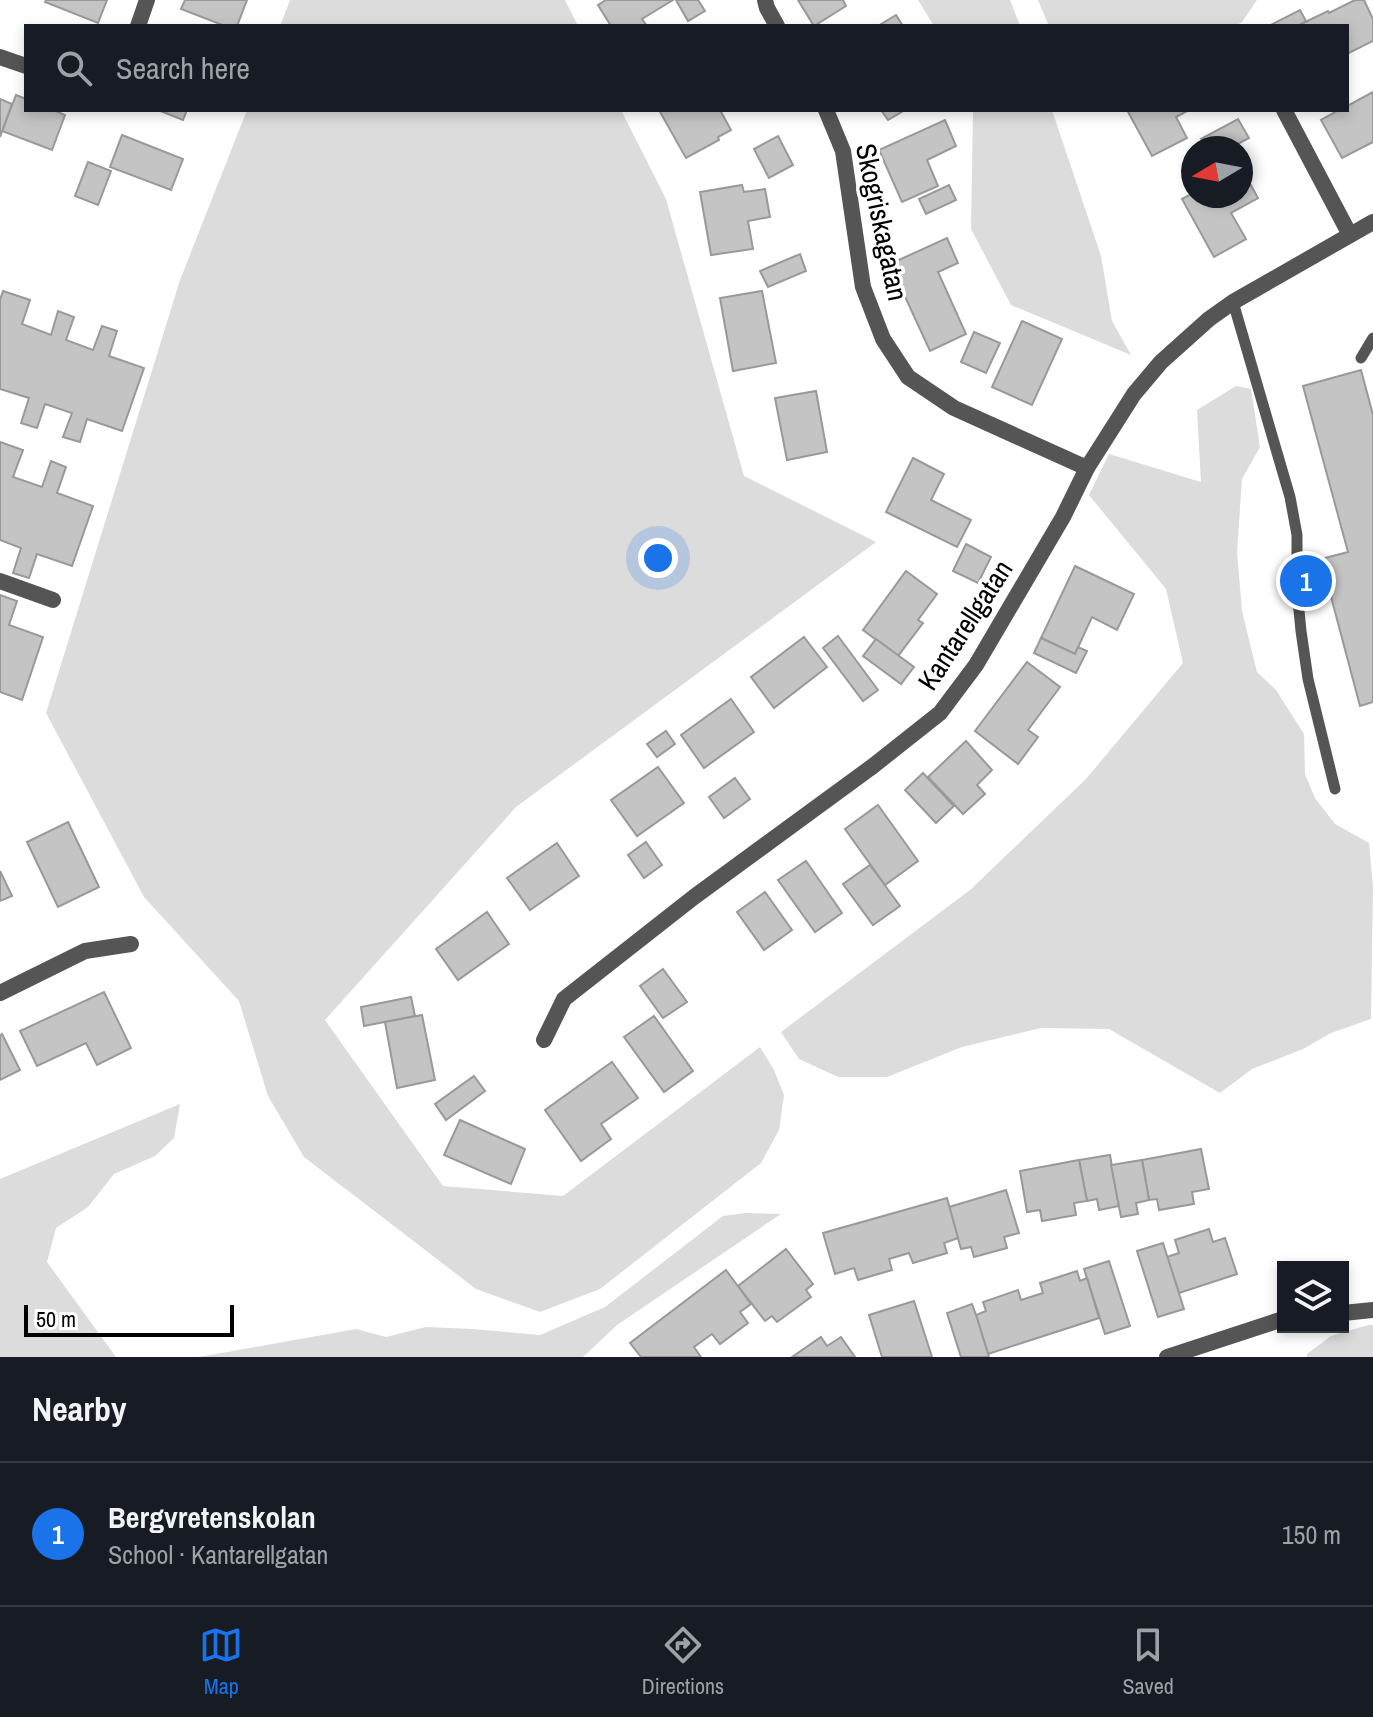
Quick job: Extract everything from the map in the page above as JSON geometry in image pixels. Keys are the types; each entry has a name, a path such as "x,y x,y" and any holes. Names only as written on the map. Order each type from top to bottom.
{"street":[{"path":"139,24 147,0"},
{"path":"765,0 776,24"},
{"path":"0,57 24,65"},
{"name":"Skogriskagatan","path":"827,112 843,151 863,287 883,339 908,377 954,408 1087,468"},
{"path":"1285,112 1350,235"},
{"name":"Kantarellgatan","path":"544,1040 564,999 694,897 940,713 976,665 1063,517 1087,468 1134,394 1161,362 1233,302 1373,222"},
{"path":"0,581 53,600"},
{"path":"0,993 85,951 131,944"},
{"path":"1349,1312 1373,1310"},
{"path":"1167,1357 1277,1321"}],"lane":[{"path":"1233,302 1290,497 1297,535 1297,590 1308,679 1335,789"},
{"path":"1361,358 1373,338"}],"shaded area":[{"path":"290,0 565,0 577,24 281,24"},
{"path":"918,0 1010,0 1019,24 933,24"},
{"path":"1038,0 1257,0 1238,24 1048,24"},
{"path":"246,112 622,112 666,199 744,476 876,542 516,807 325,1020 443,1186 563,1196 760,1047 784,1095 779,1130 761,1163 600,1289 540,1312 476,1289 304,1157 268,1096 239,1001 144,897 46,713 180,280"},
{"path":"973,112 1053,112 1101,256 1112,321 1131,355 1011,305 971,229"},
{"path":"1236,386 1251,389 1260,447 1242,479 1237,552 1242,611 1257,672 1276,690 1304,734 1305,774 1315,798 1335,824 1369,843 1373,887 1371,1019 1331,1033 1303,1049 1252,1069 1220,1093 1109,1029 1041,1028 962,1047 887,1077 838,1077 799,1059 781,1032 970,890 1086,779 1183,663 1166,589 1089,495 1109,454 1201,482 1197,410"},
{"path":"180,1104 174,1138 155,1156 114,1174 88,1207 56,1228 47,1262 116,1357 0,1357 0,1179"},
{"path":"781,1214 617,1325 583,1357 199,1357 356,1329 386,1337 426,1327 540,1335 605,1307 723,1216"},
{"path":"1373,1325 1373,1357 1307,1357 1331,1336"}],"building":[{"path":"46,0 107,0 98,23"},
{"path":"185,0 247,0 238,24 220,24 181,9"},
{"path":"606,0 673,0 642,19 646,24 610,24 598,5"},
{"path":"676,0 698,0 705,11 688,21"},
{"path":"798,0 843,0 846,6 813,24"},
{"path":"1355,0 1364,0 1373,19 1373,41 1349,53 1349,24 1301,24"},
{"path":"1300,10 1306,21 1301,24 1273,24"},
{"path":"896,15 902,24 881,24"},
{"path":"1373,92 1373,142 1342,158 1321,120 1335,112 1349,112 1349,105"},
{"path":"16,95 24,98 24,112 58,112 65,115 52,150 2,131"},
{"path":"0,99 12,104 0,137"},
{"path":"163,112 186,112 183,120"},
{"path":"660,112 721,112 731,130 686,158"},
{"path":"882,112 902,112 888,120"},
{"path":"1128,112 1185,112 1176,117 1186,136 1181,136 1181,141 1152,156"},
{"path":"1238,119 1248,136 1207,136"},
{"path":"945,120 956,146 927,160 938,186 902,202 879,150"},
{"path":"122,135 183,159 171,190 110,167"},
{"path":"778,136 793,165 769,178 754,149"},
{"path":"88,162 111,171 98,205 75,196"},
{"path":"742,185 744,192 765,189 770,217 748,221 753,249 711,255 700,192"},
{"path":"949,185 956,200 926,214 919,199"},
{"path":"1187,208 1240,208 1231,213 1246,239 1214,257"},
{"path":"947,238 958,263 938,272 966,334 930,351 890,264"},
{"path":"800,254 806,271 768,287 760,271"},
{"path":"3,291 30,300 22,324 51,335 58,311 74,317 66,340 93,350 102,326 117,331 109,356 144,368 122,431 87,419 80,442 63,437 72,413 45,404 37,428 21,423 29,398 0,389 0,300"},
{"path":"762,291 776,363 733,371 720,298"},
{"path":"1022,321 1062,339 1032,405 992,387"},
{"path":"974,332 1000,343 986,373 961,362"},
{"path":"1361,370 1373,415 1373,702 1360,706 1321,559 1348,552 1303,386"},
{"path":"816,391 827,452 787,460 775,398"},
{"path":"0,442 23,450 13,477 42,487 51,461 66,467 57,493 93,506 72,566 37,554 29,578 13,573 21,548 0,540"},
{"path":"913,458 944,474 931,500 971,520 957,547 886,512"},
{"path":"966,544 991,557 978,583 953,571"},
{"path":"1075,566 1134,594 1117,630 1092,617 1075,654 1041,638"},
{"path":"906,571 937,594 918,620 923,623 898,656 863,630"},
{"path":"0,595 17,601 9,625 43,637 22,700 0,692"},
{"path":"838,636 878,690 863,701 823,648"},
{"path":"804,637 827,667 774,708 751,677"},
{"path":"1041,638 1075,654 1078,647 1087,651 1076,673 1034,653"},
{"path":"876,639 914,667 901,684 863,656"},
{"path":"1027,662 1060,687 1028,730 1038,737 1018,764 975,731"},
{"path":"731,699 754,732 704,768 681,735"},
{"path":"666,731 675,744 657,757 647,744"},
{"path":"966,741 992,770 977,785 985,794 963,814 928,777"},
{"path":"658,767 684,803 637,836 611,800"},
{"path":"923,773 954,806 936,823 905,790"},
{"path":"735,778 750,799 724,818 709,797"},
{"path":"878,805 918,861 885,885 845,829"},
{"path":"68,822 99,887 58,907 27,842"},
{"path":"646,842 662,865 644,878 628,855"},
{"path":"557,843 579,876 530,910 507,878"},
{"path":"806,861 842,913 815,932 778,880"},
{"path":"870,865 900,906 873,925 843,884"},
{"path":"0,871 12,896 0,901"},
{"path":"765,892 792,930 764,950 737,912"},
{"path":"487,912 509,944 458,980 436,949"},
{"path":"663,969 687,1002 663,1018 640,986"},
{"path":"104,992 131,1048 97,1065 86,1043 37,1066 20,1031"},
{"path":"411,997 415,1016 364,1026 361,1007"},
{"path":"422,1015 435,1080 397,1088 385,1022"},
{"path":"654,1016 693,1071 664,1092 624,1037"},
{"path":"2,1034 20,1070 0,1080 0,1036"},
{"path":"612,1062 638,1098 601,1124 611,1139 581,1161 545,1110"},
{"path":"474,1076 485,1091 446,1120 435,1104"},
{"path":"460,1120 525,1149 511,1184 444,1155"},
{"path":"1201,1149 1209,1189 1192,1192 1194,1204 1159,1210 1157,1199 1149,1200 1142,1160"},
{"path":"1110,1155 1119,1206 1099,1210 1097,1199 1087,1201 1079,1160"},
{"path":"1079,1160 1087,1201 1074,1203 1076,1215 1042,1221 1040,1210 1027,1212 1020,1171"},
{"path":"1142,1160 1149,1200 1136,1203 1138,1214 1121,1217 1111,1165"},
{"path":"1006,1190 1019,1233 1004,1237 1007,1248 974,1257 971,1247 961,1249 949,1207"},
{"path":"947,1198 958,1238 944,1243 947,1253 913,1263 909,1253 889,1259 892,1270 858,1280 854,1268 835,1274 823,1233"},
{"path":"1209,1229 1213,1242 1225,1238 1237,1274 1179,1293 1167,1257 1179,1253 1175,1240"},
{"path":"1163,1243 1184,1309 1158,1317 1137,1251"},
{"path":"786,1249 813,1284 806,1290 811,1297 777,1322 772,1316 765,1321 738,1286"},
{"path":"1109,1261 1130,1326 1105,1334 1084,1269"},
{"path":"726,1270 751,1304 740,1312 748,1323 720,1344 712,1334 694,1347 701,1357 641,1357 630,1343"},
{"path":"1077,1271 1080,1281 1087,1278 1099,1318 988,1354 976,1315 986,1311 983,1302 1018,1290 1021,1300 1043,1293 1040,1283"},
{"path":"914,1301 932,1357 882,1357 869,1315"},
{"path":"972,1304 989,1357 961,1357 947,1313"},
{"path":"821,1337 827,1346 841,1337 855,1357 792,1357"}],"place":[{"name":"Bergvretenskolan","path":"1306,581"}]}
